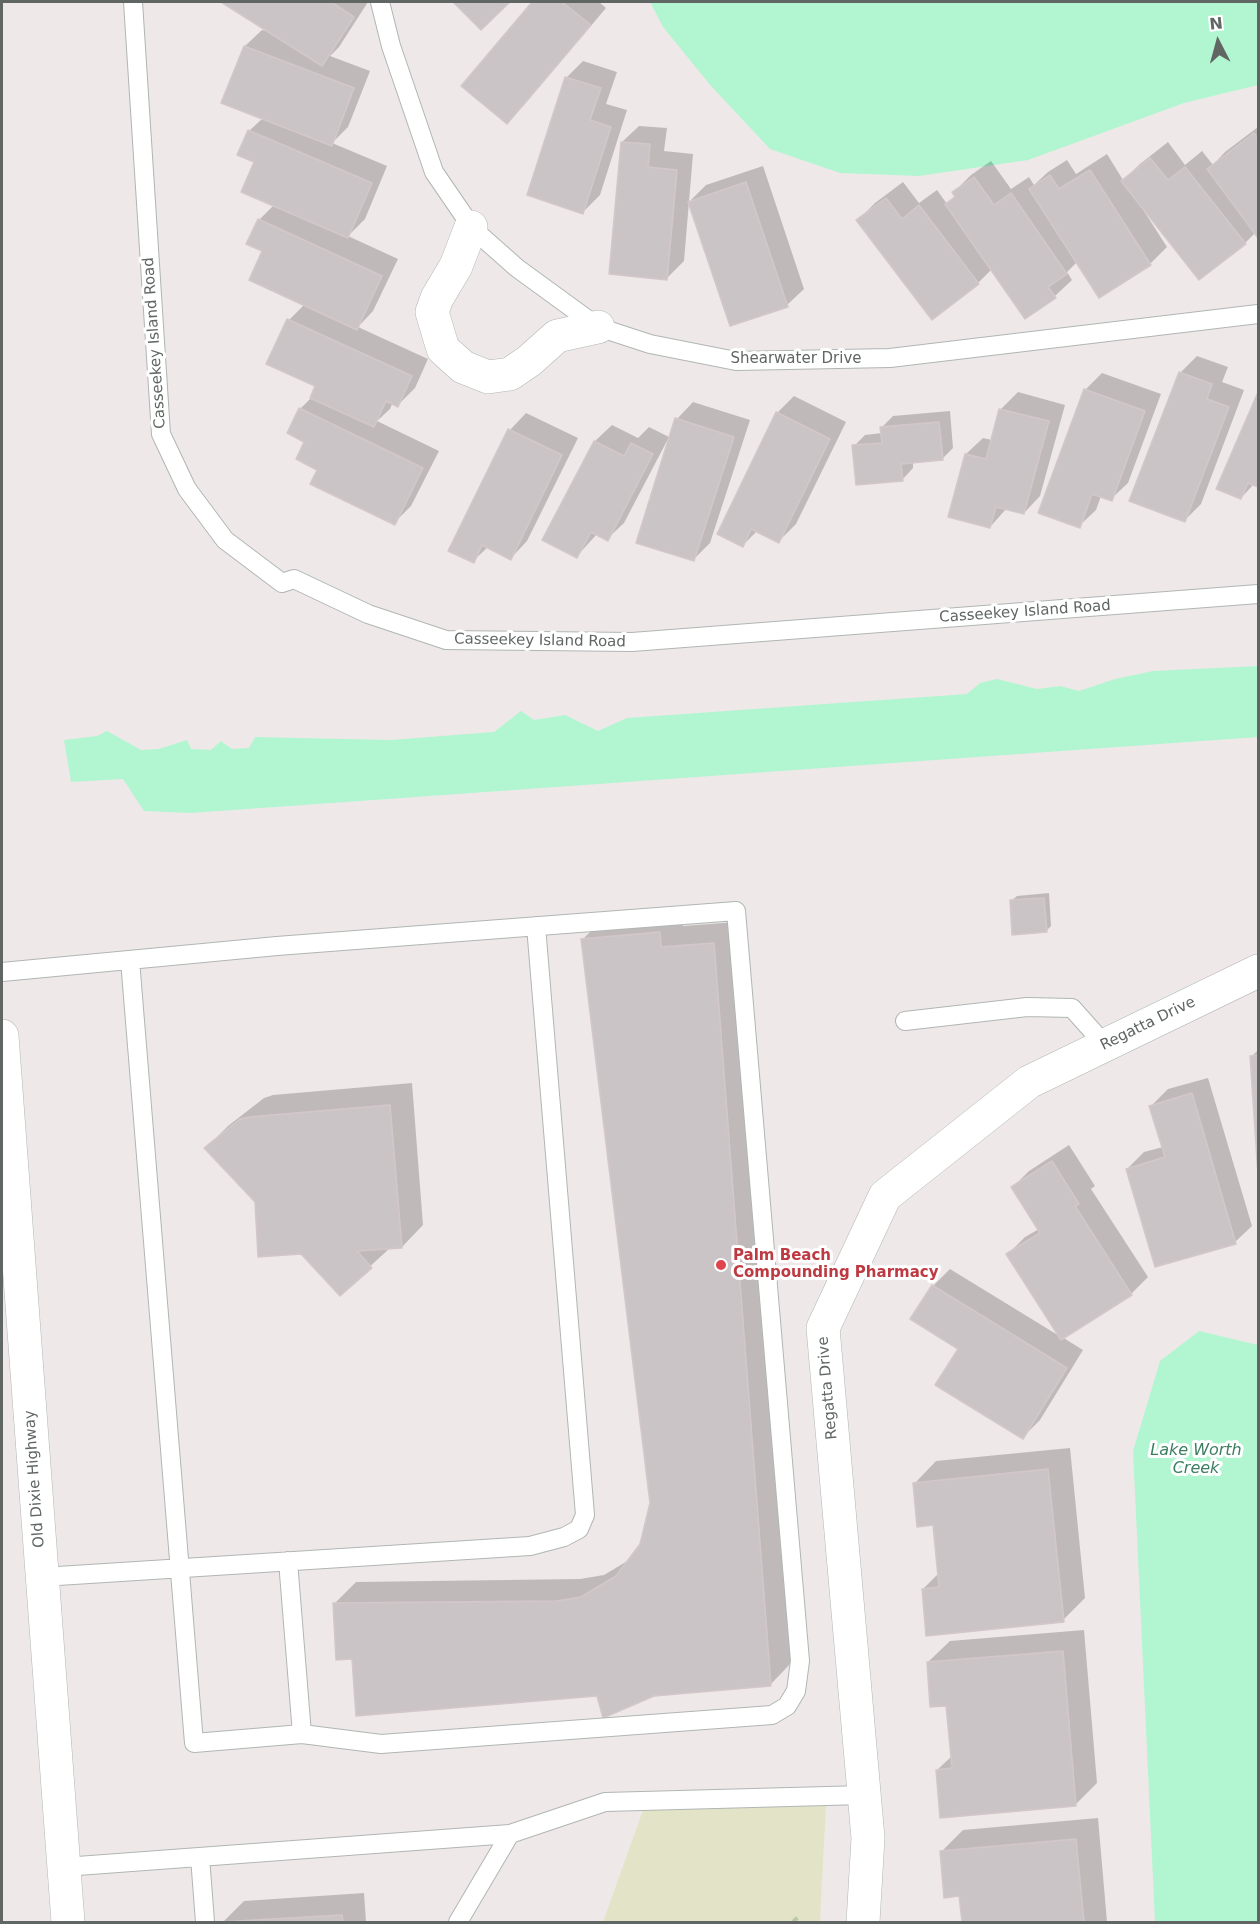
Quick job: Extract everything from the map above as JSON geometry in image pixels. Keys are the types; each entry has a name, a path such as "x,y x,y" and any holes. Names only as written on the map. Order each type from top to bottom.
{"street":[{"path":"471,226 456,266 437,298 432,312 443,349 464,367 488,377 510,374 529,361 557,336 598,327"},
{"name":"Regatta Drive","path":"863,1923 868,1838 823,1328 885,1196 1029,1082 1258,971"},
{"name":"Old Dixie Highway","path":"2,1036 68,1923"}],"lane":[{"name":"Casseekey Island Road","path":"133,2 161,434 187,489 225,540 282,583 294,579 368,614 446,640 632,642 1258,594"},
{"name":"Shearwater Drive","path":"381,2 403,84 434,172 471,226 517,268 598,327 650,344 736,361 879,358 1258,314"},
{"path":"2,972 277,946 736,911 800,1661 796,1691 787,1706 772,1715 381,1744 302,1734 194,1743 130,960"},
{"path":"42,1577 530,1546 564,1537 579,1529 585,1515 536,926"},
{"path":"905,1021 1027,1007 1072,1008 1104,1045"},
{"path":"288,1561 302,1734"},
{"path":"64,1866 510,1834 605,1802 864,1795"},
{"path":"458,1923 510,1834"},
{"path":"200,1857 205,1923"}],"path":[{"path":"793,1923 799,1916"}],"shaded area":[{"path":"826,1805 820,1922 603,1922 643,1810"}],"water":[{"path":"650,2 1258,2 1258,85 1184,103 1028,160 919,176 840,173 770,149 711,86 663,27"},
{"path":"1258,666 1258,737 191,813 144,811 123,779 71,782 64,740 97,736 107,731 141,750 159,749 187,740 191,749 211,750 221,741 232,749 249,748 255,737 390,740 494,732 521,711 534,720 565,715 598,731 627,718 967,694 980,683 997,679 1037,689 1060,686 1079,691 1115,679 1153,671"},
{"name":"Lake Worth Creek","path":"1199,1331 1258,1345 1258,1922 1155,1922 1133,1451 1160,1361"}],"building":[{"path":"221,2 331,2 354,17 322,66"},
{"path":"453,2 510,2 481,30"},
{"path":"532,2 562,2 591,25 507,124 461,86"},
{"path":"244,46 354,88 332,146 221,103"},
{"path":"565,77 601,88 590,120 611,127 583,214 527,195"},
{"path":"248,130 372,183 348,238 241,192 254,162 237,155"},
{"path":"1254,133 1258,139 1258,238 1207,169"},
{"path":"621,142 650,144 648,167 677,170 667,280 609,274"},
{"path":"1150,158 1168,180 1185,167 1246,244 1199,280 1121,181"},
{"path":"1090,170 1151,265 1099,298 1029,189 1050,175 1059,189"},
{"path":"974,177 994,205 1011,193 1067,274 1048,287 1056,298 1025,319 945,204 955,197 952,192"},
{"path":"746,182 788,307 730,326 688,202"},
{"path":"886,198 902,219 919,205 979,284 932,320 856,220"},
{"path":"258,219 382,276 357,330 249,280 262,251 246,244"},
{"path":"287,319 412,376 398,407 386,401 374,427 310,398 315,386 266,364"},
{"path":"1179,372 1212,384 1207,399 1229,407 1185,522 1129,501"},
{"path":"1084,389 1145,411 1112,501 1092,494 1080,528 1038,513"},
{"path":"1258,392 1258,487 1248,483 1241,499 1216,489"},
{"path":"299,408 423,468 395,525 310,484 317,470 296,459 304,442 287,433"},
{"path":"999,409 1049,421 1024,514 996,507 990,528 948,517 965,454 986,459"},
{"path":"776,412 830,439 779,543 751,529 743,547 717,534"},
{"path":"675,418 734,437 694,561 636,543"},
{"path":"939,422 943,460 901,464 903,481 856,485 852,445 882,443 880,427"},
{"path":"508,429 562,455 511,560 482,545 474,563 448,551"},
{"path":"594,441 624,456 631,443 653,454 608,541 591,532 577,558 542,540"},
{"path":"1044,898 1047,932 1012,935 1010,900"},
{"path":"660,932 661,947 714,943 771,1686 654,1696 603,1718 597,1696 356,1716 352,1659 336,1660 333,1603 557,1601 581,1597 616,1576 640,1544 650,1503 581,939"},
{"path":"1258,1055 1258,1175 1250,1056"},
{"path":"1192,1093 1236,1244 1155,1267 1126,1169 1165,1157 1149,1106"},
{"path":"390,1105 402,1248 357,1251 372,1268 340,1296 301,1254 258,1257 255,1202 204,1148 240,1119"},
{"path":"1052,1161 1079,1204 1075,1206 1132,1295 1061,1340 1006,1254 1040,1233 1011,1187"},
{"path":"932,1285 1067,1368 1023,1439 935,1385 958,1349 910,1319"},
{"path":"1048,1469 1064,1622 926,1636 922,1589 939,1587 933,1525 917,1527 913,1483"},
{"path":"1063,1651 1076,1806 940,1818 936,1770 952,1768 946,1706 930,1707 927,1662"},
{"path":"1076,1839 1084,1922 962,1922 959,1896 944,1898 940,1851"},
{"path":"342,1915 343,1922 221,1922"}],"place":[{"name":"Palm Beach Compounding Pharmacy","path":"721,1265"}]}
